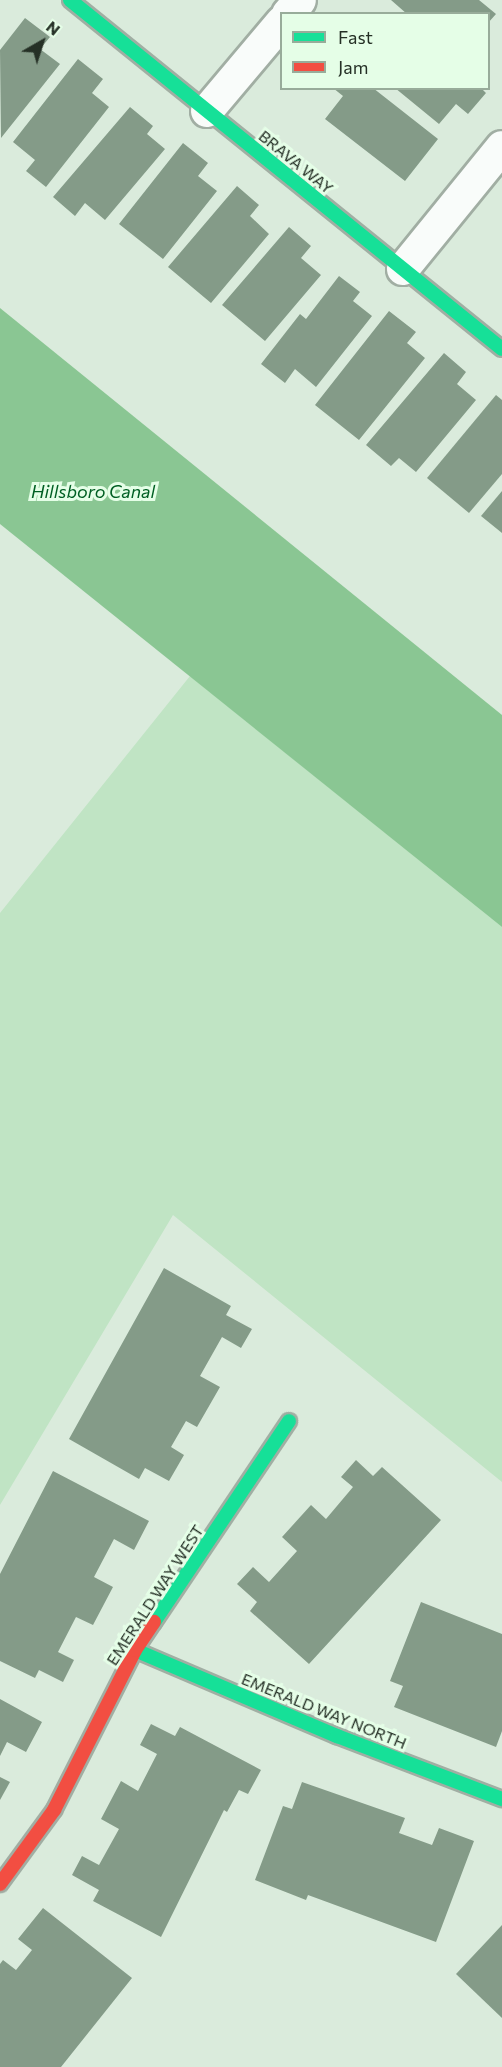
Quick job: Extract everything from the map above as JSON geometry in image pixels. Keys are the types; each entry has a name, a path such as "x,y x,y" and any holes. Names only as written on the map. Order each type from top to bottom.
{"street":[{"name":"BRAVA WAY","path":"70,0 502,349"},
{"path":"290,12 300,0"},
{"path":"207,111 280,24"},
{"path":"403,269 502,147"},
{"name":"EMERALD WAY WEST","path":"0,1884 54,1810 135,1650 289,1421"},
{"name":"EMERALD WAY NORTH","path":"135,1650 337,1736 502,1799"}],"shaded area":[{"path":"190,676 502,927 502,1482 173,1215 0,1505 0,913"}],"water":[{"name":"Hillsboro Canal","path":"0,308 502,715 502,927 0,524"}],"building":[{"path":"391,0 479,0 496,14 490,21 490,12 405,12"},
{"path":"25,18 50,37 40,49 60,64 1,138 0,50"},
{"path":"78,59 103,79 92,93 109,107 46,187 26,171 35,160 13,142"},
{"path":"336,90 376,90 438,139 405,181 325,119 343,96"},
{"path":"397,90 483,90 486,93 468,114 456,104 439,124"},
{"path":"130,107 153,126 147,134 165,149 105,220 85,203 75,216 53,197"},
{"path":"183,143 208,163 198,176 217,191 163,259 119,224"},
{"path":"237,186 259,205 250,216 269,234 211,303 168,267"},
{"path":"289,227 311,246 301,258 321,275 265,341 222,305"},
{"path":"339,276 360,292 353,301 372,316 316,387 295,369 285,383 261,364 300,314 306,319"},
{"path":"389,311 416,332 407,343 425,358 359,440 315,405"},
{"path":"444,353 466,372 457,384 476,400 416,472 399,458 391,466 366,445"},
{"path":"496,395 502,400 502,474 469,513 427,478"},
{"path":"502,491 502,533 481,516"},
{"path":"164,1268 231,1306 226,1315 252,1329 241,1348 222,1337 200,1376 220,1387 197,1427 186,1421 171,1447 184,1455 169,1481 145,1468 139,1479 69,1439"},
{"path":"356,1460 373,1476 382,1467 441,1520 309,1664 250,1611 257,1602 237,1584 253,1567 269,1582 297,1551 282,1537 311,1505 326,1519 353,1487 341,1477"},
{"path":"53,1471 149,1521 134,1550 114,1539 94,1577 113,1587 93,1625 76,1617 58,1652 74,1660 63,1682 39,1670 35,1678 0,1661 0,1574"},
{"path":"421,1602 502,1634 502,1731 496,1747 394,1707 403,1686 390,1681"},
{"path":"0,1699 42,1722 26,1752 7,1742 0,1756"},
{"path":"151,1724 175,1736 180,1727 261,1770 248,1794 239,1790 227,1812 224,1810 161,1937 93,1901 99,1890 72,1875 82,1856 99,1865 119,1829 101,1819 121,1781 138,1791 157,1754 140,1745"},
{"path":"0,1777 10,1782 0,1800"},
{"path":"302,1782 405,1818 399,1833 432,1845 439,1828 474,1841 436,1942 308,1895 306,1900 255,1880 283,1806 292,1809"},
{"path":"43,1908 132,1978 61,2067 0,2067 0,1964 3,1960 16,1970 32,1950 18,1939"},
{"path":"502,1925 502,2018 456,1974"}],"traffic: fast":[{"path":"70,0 502,349"},
{"path":"154,1622 289,1421"},
{"path":"135,1650 337,1736 502,1799"}],"traffic: jam":[{"path":"0,1884 54,1810 135,1650 154,1622"}]}
